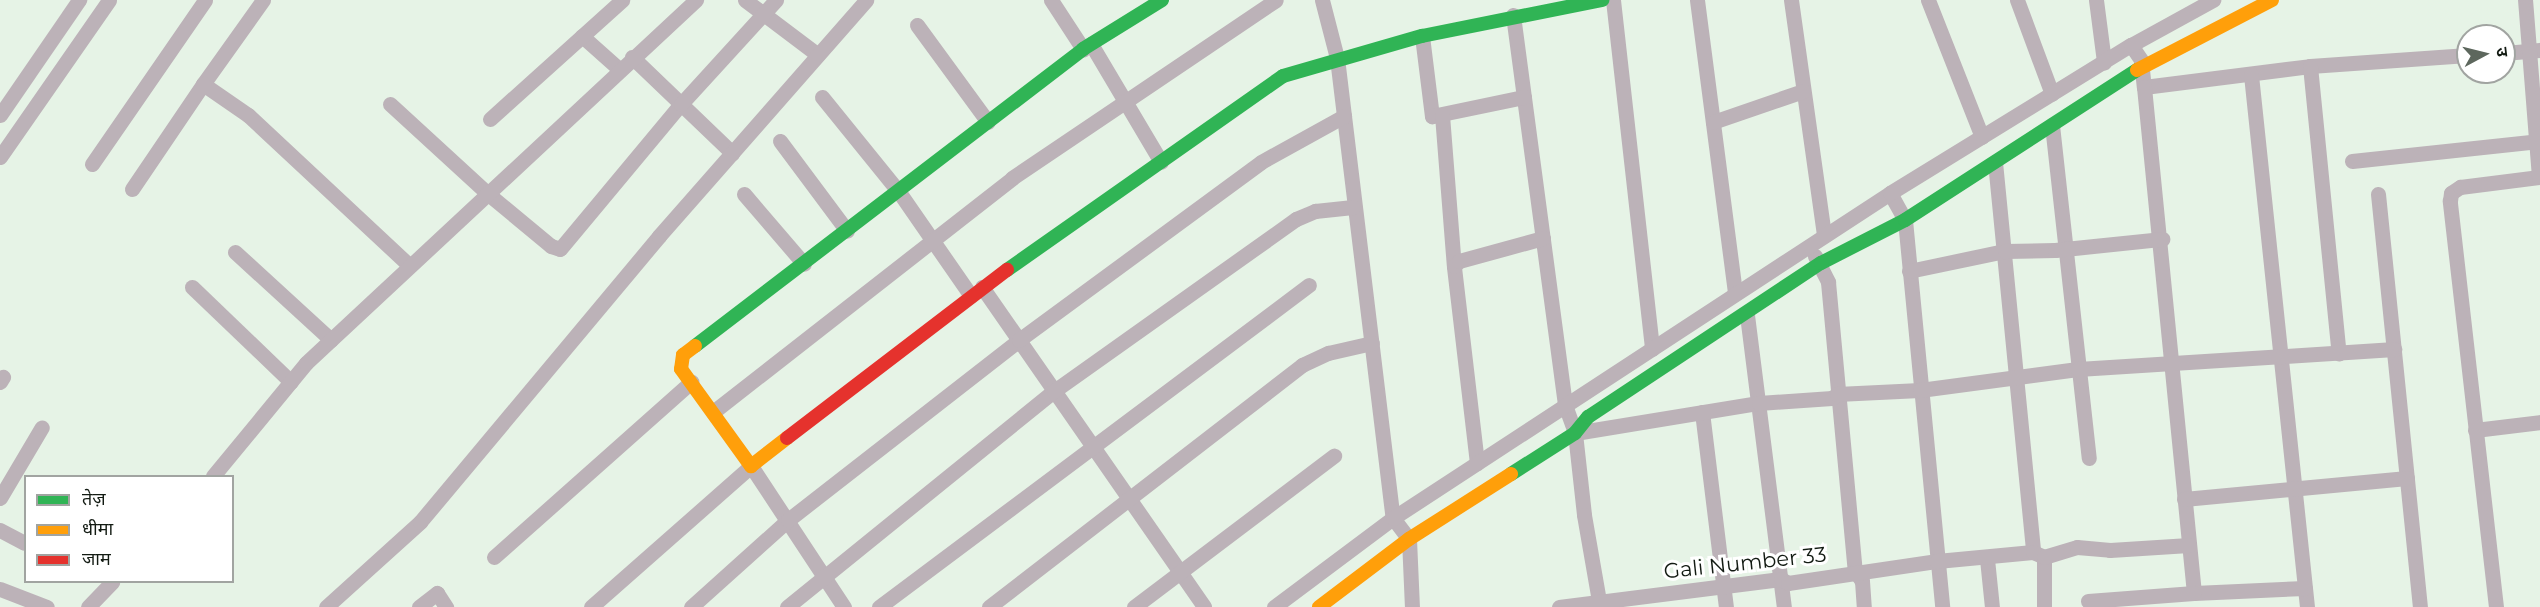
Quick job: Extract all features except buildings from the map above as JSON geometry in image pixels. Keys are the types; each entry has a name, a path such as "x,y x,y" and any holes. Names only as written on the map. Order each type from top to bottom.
{"street":[{"path":"0,115 80,0"},
{"path":"0,158 109,0"},
{"path":"92,164 205,0"},
{"path":"132,189 263,0"},
{"path":"490,119 622,0"},
{"path":"215,475 291,382 331,340 619,69 696,0"},
{"path":"745,0 818,55"},
{"path":"390,104 487,193 551,246 560,249 681,104 776,0"},
{"path":"326,607 420,522 732,153 866,0"},
{"path":"1051,0 1087,47 1161,162"},
{"path":"844,607 821,577 788,520 691,382 680,364 683,355 1087,47 1162,0"},
{"path":"713,412 1012,178 1276,0"},
{"path":"1322,0 1337,58 1353,207 1412,607"},
{"path":"591,607 751,466 977,292 1282,76 1337,58 1422,36 1513,15 1602,0"},
{"path":"1613,0 1653,360"},
{"path":"1697,0 1735,294"},
{"path":"1319,607 1402,527 1477,463 1565,405 1688,340 1747,315 1815,255 1824,236 1791,0"},
{"path":"1928,0 1982,137"},
{"path":"2017,0 2052,94"},
{"path":"2096,0 2104,62"},
{"path":"1824,236 1995,162 2052,125 2213,0"},
{"path":"1575,433 1588,417 1653,360 1688,340 1735,294 1815,255 1898,205 1982,137 2104,62 2138,56 2272,0"},
{"path":"2525,0 2534,50 2540,181"},
{"path":"1513,15 1565,405 1575,433 1584,515 1600,605"},
{"path":"917,26 988,122"},
{"path":"582,36 619,69"},
{"path":"1422,36 1432,116 1524,97"},
{"path":"2516,52 2534,50"},
{"path":"2138,56 2144,87 2162,239 2194,593"},
{"path":"2144,87 2310,66 2456,56"},
{"path":"632,57 732,153"},
{"path":"2310,66 2339,354"},
{"path":"2251,75 2307,607"},
{"path":"203,84 248,115 410,266"},
{"path":"1713,122 1803,91"},
{"path":"822,97 899,192 932,239 1019,340 1204,607"},
{"path":"1442,115 1454,266 1477,463"},
{"path":"691,607 788,520 1019,340 1261,162 1344,116"},
{"path":"2052,125 2068,248 2078,369 2089,458"},
{"path":"780,141 847,231"},
{"path":"2352,160 2538,141"},
{"path":"1995,162 2044,607"},
{"path":"2496,607 2451,194 2460,187 2540,177"},
{"path":"744,194 804,264"},
{"path":"2378,194 2420,607"},
{"path":"1898,205 1909,271 1942,607"},
{"path":"787,607 821,577 1054,392 1296,219 1315,211 1353,207"},
{"path":"1454,266 1459,261 1543,238"},
{"path":"1909,271 2005,250 2068,248 2162,239"},
{"path":"236,252 331,340"},
{"path":"1815,255 1828,282 1856,571 1862,581 1864,607"},
{"path":"879,607 1091,445 1309,285"},
{"path":"192,287 291,382"},
{"path":"1747,315 1784,607"},
{"path":"989,607 1302,365 1328,352 1372,343"},
{"path":"1274,607 1402,527 1575,433 1759,403 1832,398 1837,393 1920,390 2078,369 2280,359 2394,349"},
{"path":"494,557 691,382"},
{"path":"1702,412 1726,607"},
{"path":"2475,430 2540,423"},
{"path":"0,498 42,427"},
{"path":"1134,607 1334,456"},
{"path":"2184,499 2407,478"},
{"path":"0,530 24,543"},
{"name":"Gali Number 33","path":"1559,607 1600,605 1615,597 1685,600 1724,586 1781,579 1788,584 1856,571 1937,561 2039,555 2077,547 2110,550 2189,546"},
{"path":"1987,559 1992,607"},
{"path":"88,607 111,583"},
{"path":"2088,601 2305,588"},
{"path":"0,589 48,607"},
{"path":"419,607 437,593 446,607"}],"traffic: fast":[{"path":"695,346 1083,49 1162,0"},
{"path":"1007,270 1283,76 1422,36 1602,0"},
{"path":"1511,474 1575,433 1588,417 1821,263 1905,220 2137,70"}],"traffic: slow":[{"path":"2137,70 2272,0"},
{"path":"695,346 683,355 681,369 751,466 787,438"},
{"path":"1319,607 1409,539 1511,474"}],"traffic: jam":[{"path":"787,438 1007,270"}]}
